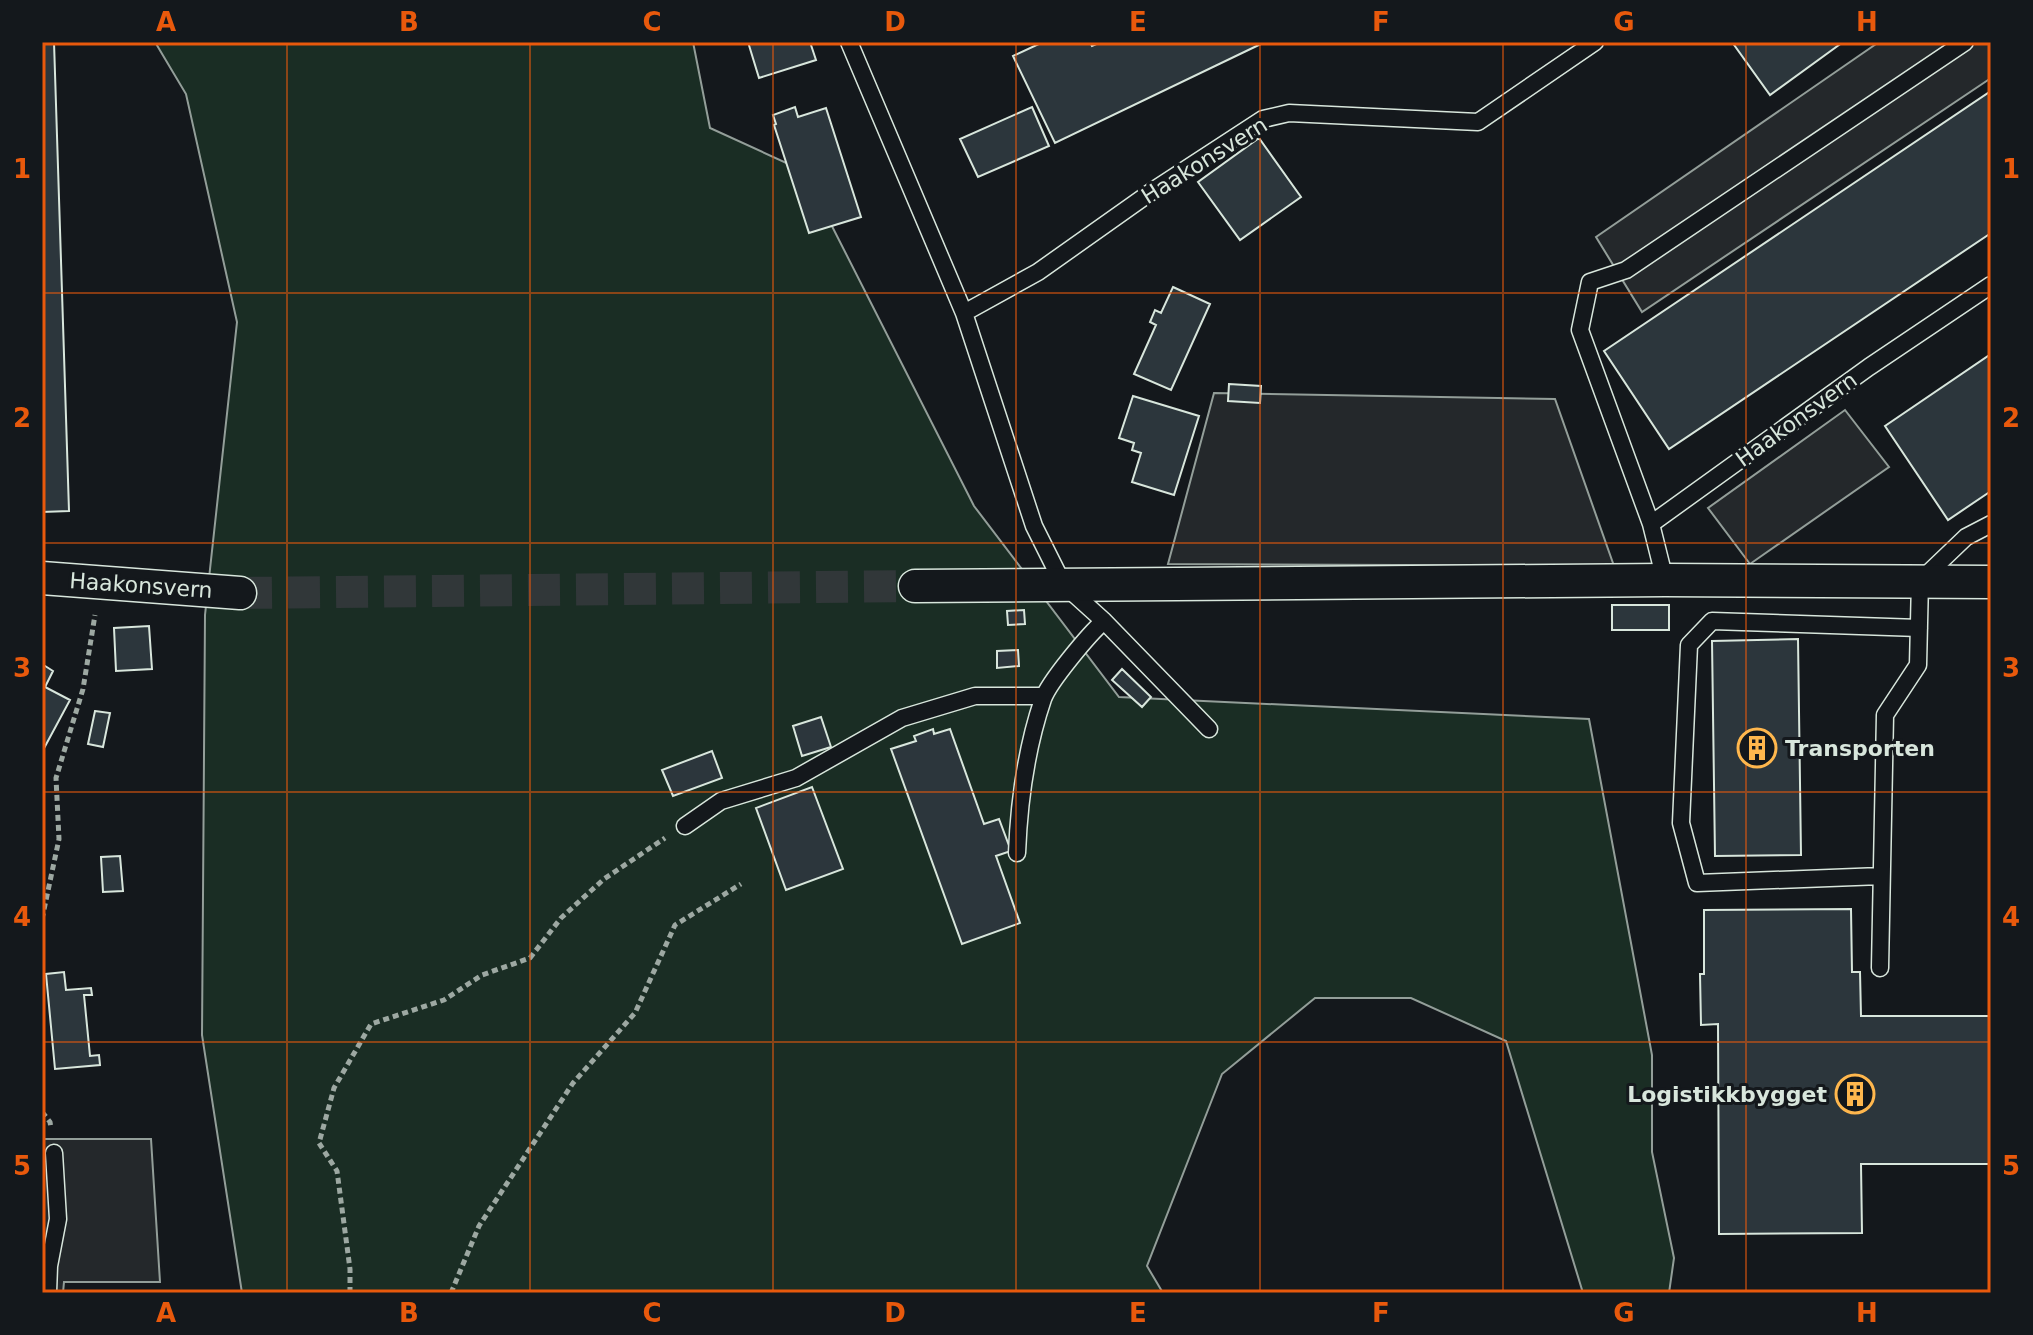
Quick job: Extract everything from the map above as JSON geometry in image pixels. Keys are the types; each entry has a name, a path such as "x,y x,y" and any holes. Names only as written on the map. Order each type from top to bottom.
{"street":[{"name":"Haakonsvern","path":"42,578 240,593"},
{"path":"915,586 1665,580 1991,582"}],"lane":[{"path":"849,42 964,313 1034,526 1063,584 1104,621 1209,729"},
{"name":"Haakonsvern","path":"964,313 1038,272 1151,192 1263,119 1289,113 1478,122 1595,42"},
{"path":"1665,580 1651,524 1580,330 1590,282 1626,270 1965,42"},
{"name":"Haakonsvern","path":"1651,524 1869,367 1991,285"},
{"path":"1880,968 1885,715 1918,665 1920,581 1966,537 1991,524"},
{"path":"1017,853 1019,798 1043,696 1086,637 1104,621"},
{"path":"1881,876 1697,883 1681,823 1689,645 1712,621 1919,628"},
{"path":"685,826 721,801 796,778 902,718 975,696 1043,696"},
{"path":"48,1293 49,1266 58,1219 54,1153"}],"path":[{"path":"42,919 59,839 56,778 83,689 100,581"},
{"path":"350,1293 350,1269 337,1171 319,1143 334,1088 371,1024 444,1000 482,975 530,958 561,918 604,879 685,826"},
{"path":"451,1293 479,1226 573,1083 635,1013 675,925 741,884"}],"green space":[{"path":"155,42 693,42 710,128 804,171 974,506 1119,697 1589,719 1652,1055 1652,1152 1674,1258 1669,1293 1583,1293 1506,1041 1411,998 1315,998 1222,1074 1147,1266 1163,1293 242,1293 202,1035 205,615 237,322 186,94"}],"shaded area":[{"path":"1879,42 1991,42 1991,78 1642,312 1596,237"},
{"path":"1214,393 1555,399 1614,566 1168,564"},
{"path":"1845,410 1889,467 1750,564 1708,508"},
{"path":"42,1139 151,1139 160,1282 64,1282 63,1293 42,1293"}],"building":[{"path":"42,42 54,42 69,511 42,512"},
{"path":"748,42 810,42 816,60 759,78"},
{"path":"1043,42 1090,42 1092,46 1101,42 1265,42 1055,143 1013,56"},
{"path":"1732,42 1843,42 1770,95"},
{"path":"1991,91 1991,233 1669,449 1604,351"},
{"path":"795,107 798,117 826,108 861,217 809,233 774,125 773,115"},
{"path":"1032,107 1049,146 978,177 960,139"},
{"path":"1259,138 1301,197 1240,240 1198,182"},
{"path":"1173,287 1210,304 1171,390 1134,374 1156,325 1150,322 1155,310 1161,313"},
{"path":"1991,354 1991,491 1948,520 1885,426"},
{"path":"1229,384 1261,386 1260,403 1228,401"},
{"path":"1133,396 1199,416 1174,495 1132,482 1141,453 1132,450 1134,443 1119,438"},
{"path":"1612,605 1669,605 1669,630 1612,630"},
{"path":"1024,610 1025,624 1008,625 1007,611"},
{"path":"149,626 152,669 116,671 114,628"},
{"name":"Transporten","path":"1798,639 1801,855 1715,856 1712,641"},
{"path":"1018,650 1019,666 997,668 997,651"},
{"path":"42,664 53,671 45,687 70,700 42,752"},
{"path":"1122,669 1151,697 1142,707 1112,680"},
{"path":"95,711 110,713 103,747 88,744"},
{"path":"821,717 831,747 802,756 793,726"},
{"path":"933,729 934,734 950,729 984,824 999,819 1011,851 996,856 1020,923 962,944 891,749 916,741 914,736"},
{"path":"712,751 722,778 673,796 662,770"},
{"path":"812,787 843,869 786,890 756,808"},
{"path":"120,856 123,891 103,892 101,857"},
{"name":"Logistikkbygget","path":"1851,909 1852,972 1860,972 1861,1016 1991,1016 1991,1164 1861,1164 1862,1233 1719,1234 1718,1024 1701,1025 1704,910"},
{"path":"64,972 66,990 91,988 92,995 84,995 90,1056 99,1055 100,1065 55,1069 46,974"}],"tunnel":[{"path":"240,593 915,586"}],"place":[{"name":"Transporten","path":"1757,748"},
{"name":"Logistikkbygget","path":"1855,1094"}]}
